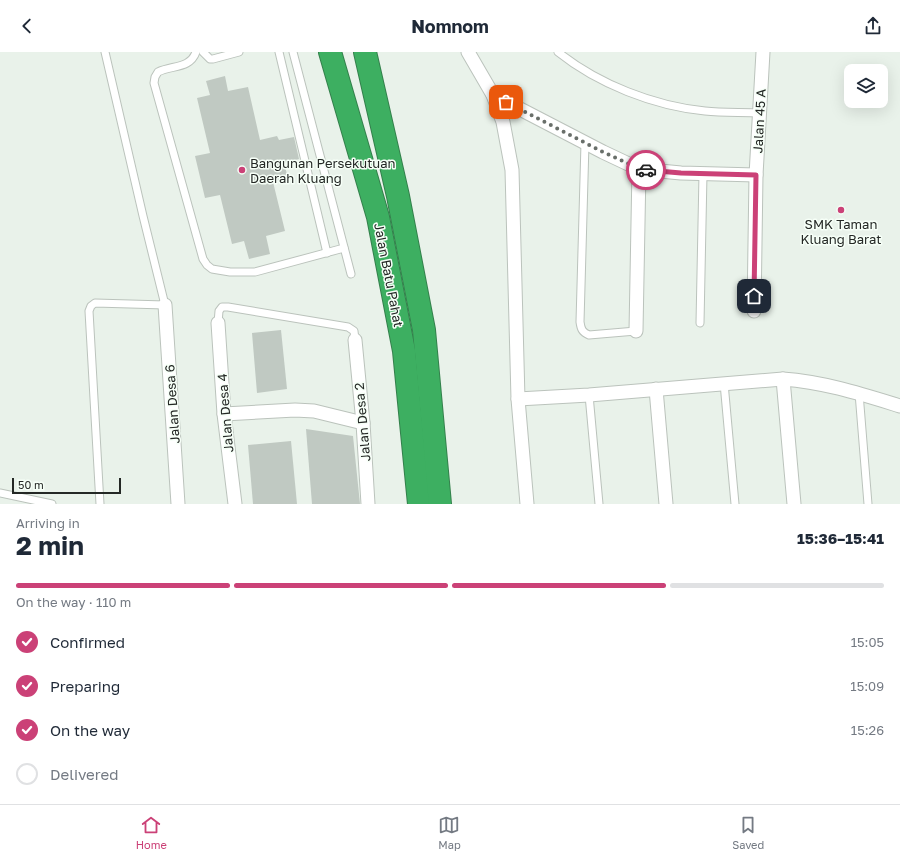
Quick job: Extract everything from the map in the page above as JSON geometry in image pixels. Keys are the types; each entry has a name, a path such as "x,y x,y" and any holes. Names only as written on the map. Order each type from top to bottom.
{"highway":[{"name":"Jalan Batu Pahat","path":"330,52 378,217 404,351 419,504"},
{"name":"Jalan Batu Pahat","path":"365,52 398,196 424,330 440,504"}],"street":[{"path":"468,52 493,95 503,122 512,170 518,399 527,504"},
{"name":"Jalan 45 A","path":"754,311 756,175 763,52"},
{"path":"493,95 638,168 656,171 704,174 756,175"},
{"path":"636,331 638,168"},
{"name":"Jalan Desa 6","path":"165,305 178,504"},
{"name":"Jalan Desa 4","path":"218,322 224,414 234,504"},
{"name":"Jalan Desa 2","path":"355,340 363,423 368,504"},
{"path":"518,399 589,395 783,379 806,381 844,389 900,406"},
{"path":"783,379 794,504"},
{"path":"656,389 666,504"},
{"path":"224,414 295,410 314,411 363,423"}],"lane":[{"path":"100,504 89,311 91,306 95,303 165,305 105,52"},
{"path":"196,52 192,59 186,64 158,72 154,83 204,259 207,265 212,269 230,272 255,272 344,248"},
{"path":"203,52 210,59 213,59 239,52"},
{"path":"279,52 327,253"},
{"path":"293,52 351,274"},
{"path":"562,53 593,75 629,92 666,104 705,111 760,113"},
{"path":"584,142 580,322 582,330 589,335 636,331"},
{"path":"700,323 704,174"},
{"path":"218,322 218,311 222,308 228,307 348,327 354,331 355,340"},
{"path":"724,383 735,504"},
{"path":"859,393 868,504"},
{"path":"589,395 599,504"},
{"path":"0,493 25,501 52,504"}],"building":[{"name":"Bangunan Persekutuan Daerah Kluang","path":"225,76 228,91 248,87 260,140 277,136 279,140 294,137 299,159 284,163 288,178 273,182 285,231 266,236 270,254 249,259 244,241 232,244 220,195 205,198 195,156 210,153 197,98 210,95 206,81"},
{"path":"281,330 287,389 257,393 252,333"},
{"path":"306,429 353,436 360,504 312,504"},
{"path":"291,441 297,504 253,504 248,445"}],"way so far":[{"path":"506,102 603,152 638,168 646,170"}],"place":[{"name":"Bangunan Persekutuan Daerah Kluang","path":"242,170"},
{"name":"SMK Taman Kluang Barat","path":"841,210"}],"route":[{"path":"646,170 681,173 756,175 754,296"}]}
